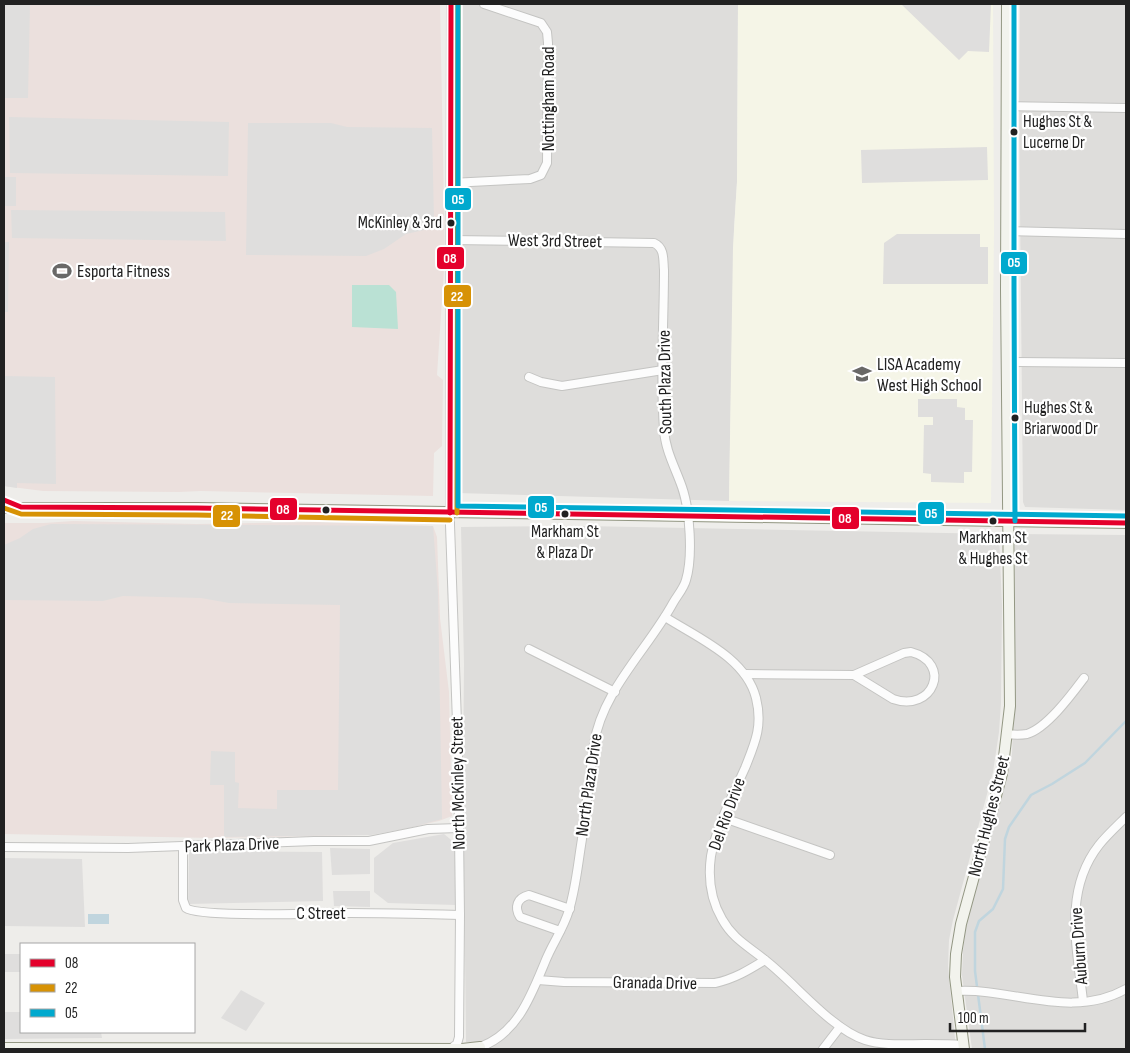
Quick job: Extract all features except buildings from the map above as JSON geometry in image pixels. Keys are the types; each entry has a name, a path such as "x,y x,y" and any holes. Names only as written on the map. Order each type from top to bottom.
{"street":[{"name":"North McKinley Street","path":"450,1049 457,1044 459,1037 460,915 457,694 450,513 451,4"},
{"name":"Nottingham Road","path":"451,183 530,179 541,174 547,163 547,32 541,22 484,4"},
{"name":"North Hughes Street","path":"963,1047 957,991 956,954 959,932 1002,774 1010,706 1007,362 1007,4"},
{"path":"1006,106 1126,108"},
{"path":"1007,232 1126,234"},
{"name":"West 3rd Street","path":"451,240 645,243 658,245"},
{"name":"South Plaza Drive","path":"658,245 662,251 664,270 663,370 665,442 683,492 688,516"},
{"path":"1007,362 1126,363"},
{"path":"529,377 540,382 562,386 663,370"},
{"path":"4,500 21,507"},
{"path":"4,508 197,508 1126,523"},
{"name":"North Plaza Drive","path":"483,1048 512,1026 529,999 545,960 570,909 596,733 605,708 665,618 686,581 688,566 688,516"},
{"name":"Del Rio Drive","path":"665,618 724,655 745,674 757,703 758,734 724,818 712,854 710,881 712,894 716,907 729,930 738,940 765,960 840,1027 856,1037 876,1043 963,1047"},
{"path":"528,649 615,692"},
{"path":"745,674 854,675 904,653 911,652 920,654 930,662 934,678 931,690 927,695 915,702 907,702 893,699 854,675"},
{"path":"1007,734 1020,735 1036,730 1069,698 1084,678"},
{"name":"Auburn Drive","path":"1083,1001 1074,920 1077,893 1084,871 1100,844 1126,817"},
{"path":"724,818 830,855"},
{"name":"Park Plaza Drive","path":"4,847 183,847 314,841 369,841 428,829 459,828"},
{"name":"C Street","path":"183,847 184,905 192,911 225,913 460,915"},
{"path":"560,931 520,917 516,908 520,899 529,895 570,909"},
{"name":"Granada Drive","path":"538,980 564,982 715,983 727,981 741,975 765,960"},
{"path":"957,991 982,991 1058,1003 1106,997 1126,989"},
{"path":"823,1049 840,1027"},
{"path":"4,1048 483,1048"}],"shaded area":[{"path":"4,4 440,4 445,255 437,375 443,380 442,446 434,453 433,496 201,491 43,491 4,486"},
{"path":"4,4 30,4 28,98 4,98"},
{"path":"30,4 100,4 100,6"},
{"path":"455,4 738,4 737,182 734,228 729,501 457,493"},
{"path":"738,4 993,4 994,232 991,503 729,501 733,247 737,182"},
{"path":"901,4 991,4 989,52 968,51 959,60"},
{"path":"1020,4 1126,4 1126,510 1025,507 1023,502 1019,106"},
{"path":"9,117 229,122 228,176 10,173"},
{"path":"248,123 331,123 347,127 432,128 434,221 424,230 406,234 384,249 366,256 246,255"},
{"path":"987,147 988,180 862,183 861,150"},
{"path":"4,177 16,177 16,206 4,206"},
{"path":"11,210 225,212 226,241 12,238"},
{"path":"897,234 980,234 980,247 988,247 988,284 883,284 884,243"},
{"path":"4,242 9,242 8,312 4,312"},
{"path":"4,376 55,377 56,484 17,483 17,488 4,486"},
{"path":"918,399 957,399 957,407 965,408 965,420 973,420 972,472 964,472 964,483 931,482 931,474 923,473 924,425 933,425 933,417 918,417"},
{"path":"73,521 196,524 315,522 433,526 437,537 440,618 449,692 452,816 403,829 359,835 214,838 4,834 4,523"},
{"path":"51,524 433,526 438,592 442,819 409,828 371,835 224,837 224,785 210,785 211,751 235,752 235,782 239,783 238,808 277,809 277,790 338,790 340,605 229,603 201,598 123,596 103,601 4,600 4,545 20,538 33,529"},
{"path":"585,526 999,534 1002,606 999,732 993,772 949,940 948,966 956,1049 486,1049 480,1047 476,1042 466,1042 463,778 464,664 461,527"},
{"path":"1015,534 1126,535 1126,1049 972,1049 962,975 963,951 966,925 1008,775 1012,754"},
{"path":"444,834 456,844 456,905 388,903 374,892 374,858 393,843"},
{"path":"330,848 370,849 370,874 332,875"},
{"path":"189,851 322,852 323,901 188,904"},
{"path":"4,858 82,859 85,927 4,926"},
{"path":"333,891 370,891 370,907 334,906"},
{"path":"4,954 20,954 20,972 4,972"},
{"path":"241,990 265,1003 246,1031 221,1018"},
{"path":"4,1012 20,1012 20,1033 101,1033 102,1038 4,1039"}],"green space":[{"path":"352,285 389,285 396,292 398,329 352,327"}],"water":[{"path":"88,914 109,914 109,924 88,924"}],"waterway":[{"path":"985,1049 975,971 975,932 979,921 993,909 1003,889 1005,839 1009,827 1031,795 1085,763 1126,721"}],"transit line":[{"name":"08","path":"450,513 451,4"},
{"name":"22","path":"457,513 458,4"},
{"name":"05","path":"458,4 458,506 1126,516"},
{"name":"05","path":"1014,4 1015,521"},
{"name":"08","path":"4,500 21,507 197,508 1126,523"},
{"name":"22","path":"4,508 21,514 450,520"}],"place":[{"name":"Hughes St & Lucerne Dr","path":"1014,132"},
{"name":"McKinley & 3rd","path":"451,223"},
{"name":"Esporta Fitness","path":"62,271"},
{"name":"LISA Academy West High School","path":"862,374"},
{"name":"Hughes St & Briarwood Dr","path":"1015,418"},
{"name":"Markham St & Plaza Dr","path":"565,514"},
{"name":"Markham St & Hughes St","path":"993,521"}]}
